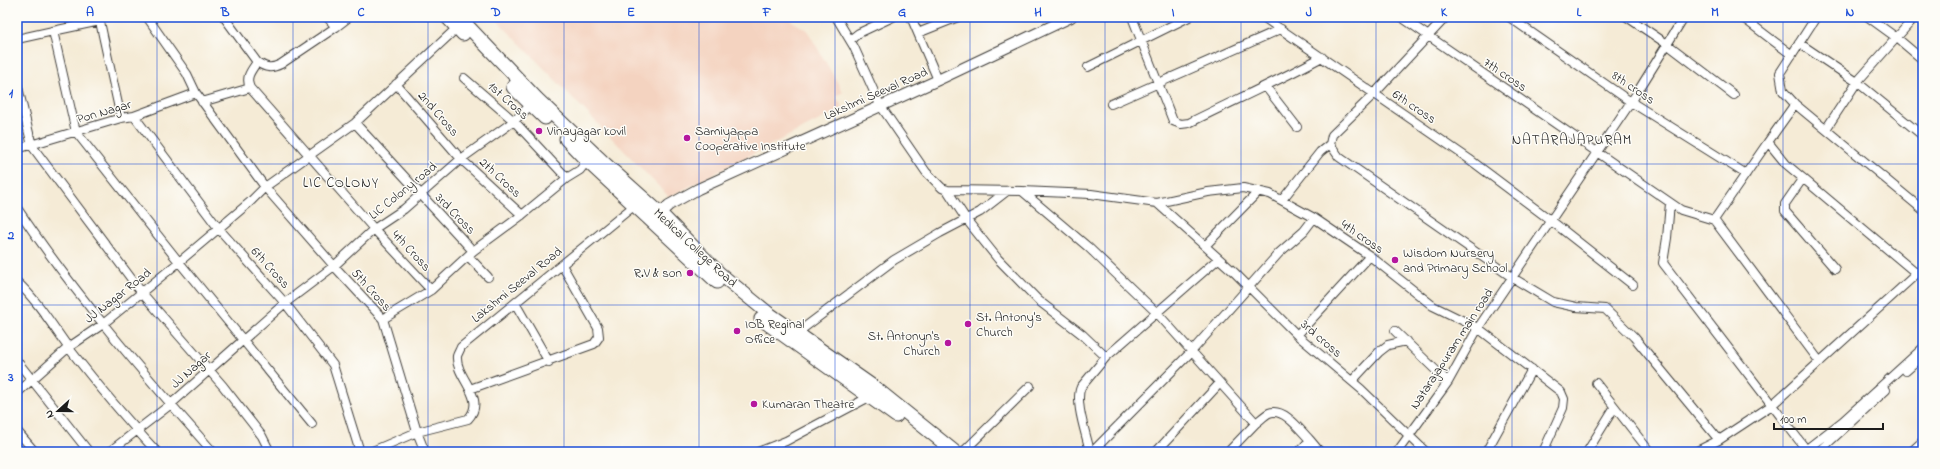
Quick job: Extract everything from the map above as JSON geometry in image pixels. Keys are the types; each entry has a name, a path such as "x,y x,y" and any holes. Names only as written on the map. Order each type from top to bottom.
{"main road":[{"name":"Medical College Road","path":"447,17 460,22 587,161 635,205 656,217"},
{"name":"Medical College Road","path":"534,102 603,162 656,217 763,320 874,393 942,452"},
{"name":"Medical College Road","path":"716,276 797,333 874,393 956,452"}],"street":[{"name":"5th Cross","path":"147,17 187,74 202,102 265,187 334,266 383,318 417,432 425,452"},
{"path":"224,17 257,62 264,67 274,68 336,28 349,17"},
{"path":"327,17 336,28"},
{"path":"836,17 850,40 880,105 926,172 942,188 947,190 1091,194 1140,199 1157,203"},
{"path":"850,40 859,33 893,17"},
{"path":"911,17 938,80"},
{"path":"918,33 958,17"},
{"name":"Lakshmi Seeval Road","path":"656,217 669,205 698,188 938,80 1071,17"},
{"path":"1132,17 1173,121 1180,124 1189,123 1246,94 1266,87 1322,57"},
{"path":"1088,66 1189,17"},
{"name":"6th cross","path":"1263,17 1469,159 1550,220 1632,285"},
{"name":"7th cross","path":"1401,17 1670,203 1681,210 1714,220"},
{"path":"1282,200 1320,152 1330,144 1332,136 1430,36 1446,17"},
{"name":"8th cross","path":"1510,17 1631,102 1746,174"},
{"path":"1627,17 1667,44 1734,95"},
{"name":"Natarajapuram main road","path":"1397,452 1448,382 1478,328 1631,102 1684,17"},
{"path":"1742,17 1792,55"},
{"path":"1816,17 1780,73 1780,82 1783,91 1795,104 1923,210"},
{"path":"1868,17 1897,38 1923,60"},
{"path":"1826,129 1857,82 1915,17"},
{"path":"17,39 99,19 121,118"},
{"name":"JJ Nagar Road","path":"17,393 69,347 103,324 142,293 219,229 265,187 355,123 460,22"},
{"path":"1111,104 1281,29"},
{"path":"53,31 76,132 179,262 312,424"},
{"path":"1799,43 1857,82 1923,136"},
{"path":"202,102 250,88 248,83 249,74 257,62"},
{"name":"1st Cross","path":"464,78 514,121 566,178"},
{"path":"17,83 32,146 142,293 208,370 224,386 262,436 270,452"},
{"name":"2nd Cross","path":"396,84 461,159"},
{"path":"1266,87 1297,127"},
{"name":"4th Cross","path":"250,88 374,229 431,290"},
{"name":"Pon Nagar","path":"17,149 32,146 121,118 134,116 196,93"},
{"name":"LIC Colony road","path":"285,303 334,266 374,229 404,209 461,159 514,121 534,102"},
{"path":"1795,104 1714,220 1820,362"},
{"name":"6th Cross","path":"134,116 219,229 285,303 333,365 360,452"},
{"name":"3rd Cross","path":"355,123 470,254 488,277"},
{"path":"1695,452 1719,440 1772,405 1920,271 1786,164 1768,142"},
{"path":"1330,144 1339,157 1513,278 1553,302 1576,307 1605,309 1634,337 1719,440"},
{"name":"2th Cross","path":"461,159 522,215"},
{"path":"383,318 431,290 470,254 522,215 566,178 580,170 587,161"},
{"path":"1803,178 1784,204 1785,211 1835,269"},
{"name":"4th cross","path":"1157,203 1208,192 1243,188 1270,194 1314,218 1370,256 1433,306 1478,328 1555,386 1564,399 1563,408 1543,452"},
{"path":"947,190 966,219 998,259 1039,301 1083,335 1106,357"},
{"path":"797,333 894,260 980,212 1007,191"},
{"path":"1022,191 1088,247 1158,314 1256,423"},
{"path":"1204,246 1259,192"},
{"name":"3rd cross","path":"1157,203 1297,335 1395,420 1426,452"},
{"path":"1670,203 1663,263 1806,451 1843,421 1923,348"},
{"name":"Lakshmi Seeval Road","path":"417,432 468,419 474,414 475,402 457,356 461,347 635,205"},
{"path":"17,208 52,258 103,324 213,452"},
{"path":"1091,452 1191,352 1249,289 1279,253 1304,231 1314,218"},
{"path":"1297,335 1370,256"},
{"path":"1091,452 1078,392 1081,387 1106,357 1158,314 1218,259"},
{"path":"470,389 549,362 594,344 599,337 598,328 562,265"},
{"path":"17,282 35,302 136,430 157,452"},
{"name":"JJ Nagar","path":"109,452 171,404 285,303"},
{"path":"515,303 549,362"},
{"path":"1395,331 1448,382"},
{"path":"1352,382 1384,348 1388,345 1406,341"},
{"path":"1820,451 1923,356"},
{"path":"17,361 89,452"},
{"path":"1486,452 1532,369"},
{"path":"1596,383 1614,408 1650,452"},
{"path":"1156,452 1220,384"},
{"path":"963,452 1030,386"},
{"path":"758,452 786,441 874,393"},
{"path":"1587,452 1614,408"},
{"path":"1228,452 1256,423 1269,413 1278,412 1285,416 1320,452"},
{"path":"17,431 35,452"},
{"path":"372,452 417,432"},
{"path":"1299,452 1310,440"},
{"path":"1911,452 1923,441"}],"shaded area":[{"name":"Samiyappa Cooperative Institute","path":"494,17 787,18 807,30 843,92 836,96 843,108 669,197"}],"place":[{"name":"Vinayagar kovil","path":"539,131"},
{"name":"Samiyappa Cooperative Institute","path":"687,138"},
{"name":"Wisdom Nursery and Primary School","path":"1395,260"},
{"name":"R.V & son","path":"690,273"},
{"name":"St. Antony's Church","path":"968,324"},
{"name":"IOB Reginal Office","path":"737,331"},
{"name":"St. Antonyn's Church","path":"948,343"},
{"name":"Kumaran Theatre","path":"754,404"}],"district":[{"name":"NATARAJAPURAM","path":"1572,140"},
{"name":"LIC COLONY","path":"341,183"}]}
